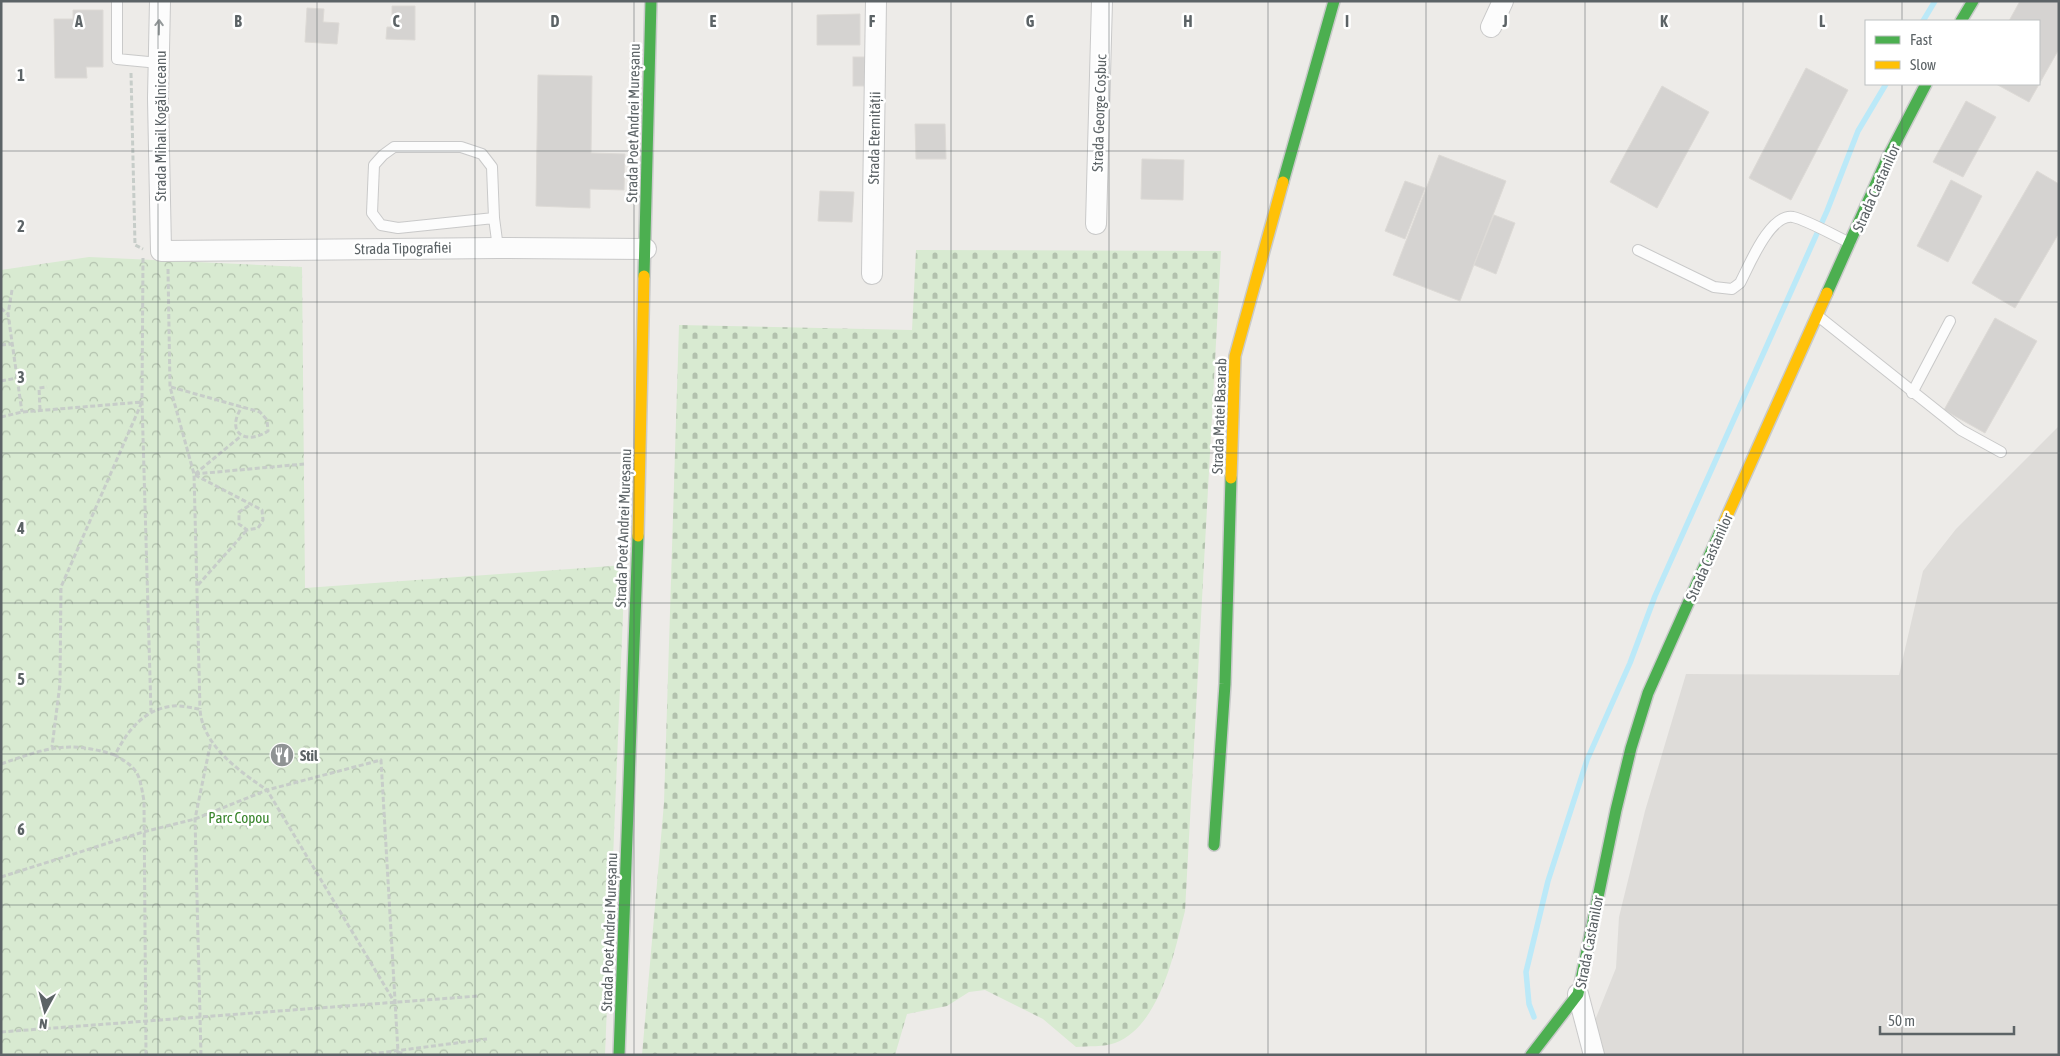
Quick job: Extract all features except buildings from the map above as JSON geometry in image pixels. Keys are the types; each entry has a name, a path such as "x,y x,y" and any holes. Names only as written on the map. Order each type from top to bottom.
{"street":[{"name":"Strada Mihail Kogălniceanu","path":"160,1 161,251"},
{"name":"Strada Poet Andrei Mureșanu","path":"619,1055 646,249 651,1"},
{"name":"Strada Eternității","path":"872,274 876,1"},
{"name":"Strada George Coșbuc","path":"1096,224 1102,1"},
{"name":"Strada Matei Basarab","path":"1214,845 1225,684 1235,356 1334,1"},
{"path":"1491,27 1503,1"},
{"path":"1962,20 1972,1"},
{"name":"Strada Castanilor","path":"1594,1055 1578,994 1616,810 1631,748 1648,693 1851,244 1887,159 1925,85"},
{"name":"Strada Tipografiei","path":"161,251 498,248 646,249"},
{"path":"1532,1055 1578,994"}],"lane":[{"path":"117,1 117,59 159,63"},
{"path":"494,218 398,228 381,225 372,213 374,165 383,154 394,147 461,147 482,154 492,167 494,218 498,248"},
{"path":"1638,250 1714,287 1732,289 1740,284 1770,228 1781,219 1792,217 1851,244"},
{"path":"1818,316 1912,393 1961,430 2000,452"},
{"path":"1912,393 1950,321"}],"path":[{"path":"131,60 135,245 143,248 142,402 151,712"},
{"path":"161,251 168,262 170,387 194,474 201,724 211,741 240,772 266,790 395,1003"},
{"path":"12,290 8,314 22,412"},
{"path":"1,308 8,314"},
{"path":"1,315 8,314"},
{"path":"1,345 12,344"},
{"path":"1,382 17,378"},
{"path":"40,410 39,388 47,387"},
{"path":"170,387 242,407 260,412 267,420 268,431 250,438 241,436 236,430 235,423 236,416 242,407"},
{"path":"1,417 40,410 142,402"},
{"path":"52,747 60,684 60,587 142,402"},
{"path":"194,474 241,436"},
{"path":"194,474 304,464"},
{"path":"194,474 262,510 263,520 258,528 247,530 197,586"},
{"path":"247,530 239,524 238,512 250,505"},
{"path":"116,755 130,731 151,712 173,706 200,709"},
{"path":"201,1055 195,819 211,741"},
{"path":"1,764 52,747 91,747 116,755 133,766 140,779 144,800 144,1022 146,1055"},
{"path":"1,877 143,832 195,819 266,790 381,760 398,1052"},
{"path":"1,1032 478,996"},
{"path":"364,1055 487,1039"},
{"path":"398,1052 406,1055"}],"shaded area":[{"path":"2059,426 2059,1055 1581,1055 1616,968 1619,917 1645,811 1686,674 1899,675 1923,571 1956,529"}],"green space":[{"path":"916,250 1221,251 1185,911 1170,967 1154,1005 1143,1021 1130,1034 1115,1043 1106,1045 1076,1047 1043,1019 985,990 969,992 947,1006 907,1014 895,1055 642,1055 664,803 679,325 912,330"},
{"name":"Parc Copou","path":"89,257 302,267 305,588 625,565 605,1055 1,1055 1,270"}],"waterway":[{"path":"1924,20 1935,1"},
{"path":"1534,1017 1529,1004 1526,972 1548,881 1587,760 1630,663 1655,596 1827,211 1858,131 1885,85"}],"traffic: fast":[{"path":"644,276 651,1"},
{"path":"1283,182 1334,1"},
{"path":"1962,20 1973,1"},
{"path":"1827,293 1887,159 1925,85"},
{"path":"1214,845 1225,684 1231,478"},
{"path":"1531,1055 1578,994 1616,810 1631,748 1648,693 1723,525"},
{"path":"619,1055 638,536"}],"traffic: slow":[{"path":"1231,478 1235,356 1283,182"},
{"path":"638,536 644,276"},
{"path":"1723,525 1827,293"}],"place":[{"name":"Stil","path":"282,755"}]}
